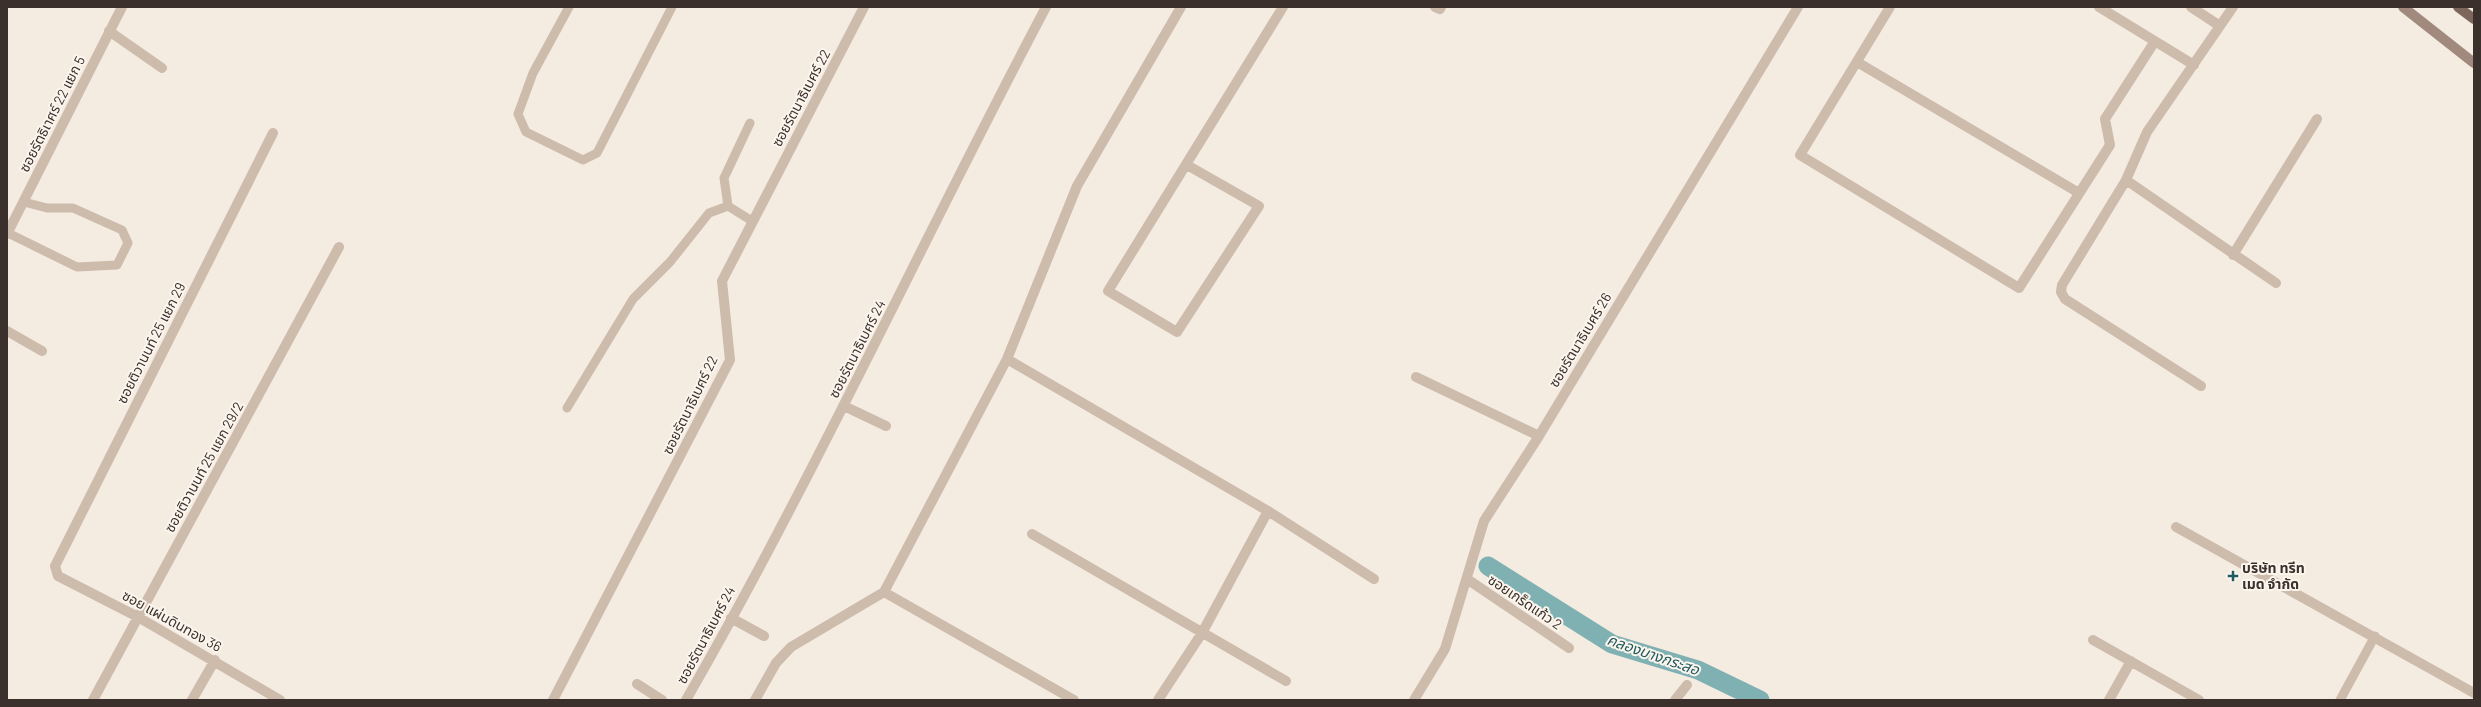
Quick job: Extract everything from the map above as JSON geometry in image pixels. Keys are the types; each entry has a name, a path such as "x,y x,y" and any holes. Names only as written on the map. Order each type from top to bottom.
{"main road":[{"path":"2403,7 2474,63"},
{"path":"2458,7 2474,19"}],"street":[{"name":"ซอยรัตธิเาศร์ 22 แยก 5","path":"7,233 122,7"},
{"name":"ซอยรัตนาธิเบศร์ 22","path":"553,700 730,360 722,281 864,7"},
{"name":"ซอยรัตนาธิเบศร์ 24","path":"686,700 844,406 1008,79 1046,7"},
{"path":"755,700 776,663 791,647 884,592 1007,359 1077,186 1181,7"},
{"path":"1187,165 1258,206 1178,332 1108,291 1283,7"},
{"path":"1435,7 1440,9 1441,7"},
{"name":"ซอยรัตนาธิเบศร์ 26","path":"1414,700 1445,649 1484,521 1539,436 1798,7"},
{"path":"1890,7 1800,155 2018,288 2110,145 2104,118 2155,41"},
{"path":"2099,7 2194,65"},
{"path":"2191,7 2220,26"},
{"path":"2201,386 2065,299 2061,292 2062,285 2126,180 2147,132 2233,7"},
{"path":"109,31 162,68"},
{"path":"1857,62 2079,193"},
{"path":"2233,255 2317,119"},
{"name":"ซอยติวานนท์ 25 แยก 29","path":"55,566 273,133"},
{"path":"2126,180 2233,255 2276,283"},
{"name":"ซอยติวานนท์ 25 แยก 29/2","path":"93,700 339,247"},
{"path":"7,331 42,351"},
{"path":"1007,359 1268,511 1374,580"},
{"path":"1416,377 1539,436"},
{"path":"844,406 886,426"},
{"path":"1158,700 1202,633 1268,511"},
{"path":"2176,527 2375,636 2474,693"},
{"path":"1032,534 1286,681"},
{"name":"ซอย แผ่นดินทอง 36","path":"55,566 58,576 138,617 215,660 280,700"},
{"name":"ซอยเกร็ดแก้ว 2","path":"1467,579 1569,648"},
{"path":"884,592 1074,700"},
{"path":"731,618 764,636"},
{"path":"2093,640 2199,700"},
{"path":"192,700 215,660"},
{"path":"2109,700 2130,661"},
{"path":"637,684 662,700"},
{"path":"1676,700 1687,684"}],"lane":[{"path":"569,7 533,73 518,114 526,132 583,160 597,153 672,7"},
{"path":"728,206 724,178 750,123"},
{"path":"7,233 77,267 117,265 128,243 122,230 73,208 47,208 24,202"},
{"path":"567,408 633,299 670,262 709,212 728,206 752,221"},
{"path":"2340,700 2375,636"}],"waterway":[{"name":"คลองบางกระสอ","path":"1488,566 1612,644 1698,670 1760,700"}],"place":[{"name":"บริษัท ทรีท เมด จำกัด","path":"2233,576"}]}
